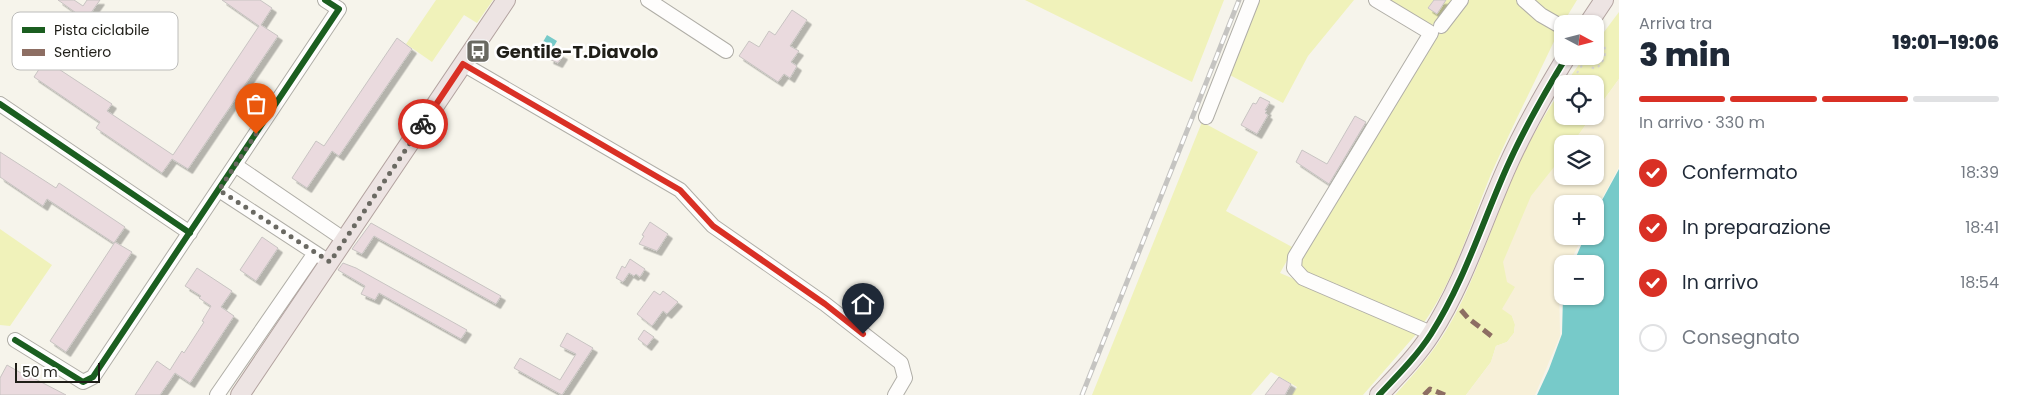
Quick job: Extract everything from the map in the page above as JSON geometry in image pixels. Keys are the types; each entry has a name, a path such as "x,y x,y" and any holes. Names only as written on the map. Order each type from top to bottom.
{"main road":[{"path":"240,395 281,335 322,258 345,240 506,0"},
{"path":"1594,15 1604,0"},
{"path":"1379,395 1404,368 1431,333 1467,266 1507,167 1532,116 1562,65"}],"street":[{"path":"15,340 83,382 93,377 339,9 325,0"},
{"path":"648,0 726,51"},
{"path":"1206,117 1252,0"},
{"path":"1376,0 1431,33 1295,257 1294,268 1303,278 1431,333"},
{"path":"1441,26 1461,0"},
{"path":"1524,0 1541,15 1554,22"},
{"path":"463,64 680,190 713,226 825,304 901,364 904,378 895,395"},
{"path":"0,104 190,233"},
{"path":"235,165 345,240"},
{"path":"219,190 322,258"},
{"path":"217,395 261,324 299,268 322,258"},
{"path":"261,324 281,335"}],"path":[{"path":"1604,44 1610,50"},
{"path":"1592,65 1604,66"}],"green space":[{"path":"436,0 493,0 477,23 464,15 432,62 406,44"},
{"path":"1025,0 1224,0 1192,82"},
{"path":"1255,0 1354,0 1308,56 1283,103 1226,73"},
{"path":"1385,0 1457,0 1431,26"},
{"path":"1467,0 1518,0 1538,22 1554,27 1554,41 1491,174 1453,270 1423,324 1304,271 1301,262 1302,255 1443,28"},
{"path":"1529,0 1577,0 1568,15 1554,15 1554,17"},
{"path":"1619,12 1619,79 1604,100 1604,75 1571,75 1579,65 1604,65 1604,32"},
{"path":"1554,101 1554,125 1586,125 1578,135 1554,135 1554,176 1515,287 1512,316 1515,324 1514,333 1507,342 1496,346 1491,362 1466,395 1395,395 1436,346 1447,329 1475,272 1506,194 1536,130"},
{"path":"1202,122 1258,152 1226,211 1294,248 1280,273 1418,332 1363,395 1292,395 1297,387 1271,372 1251,395 1092,395"},
{"path":"0,229 52,265 10,326 0,325"}],"sand":[{"path":"1619,79 1619,167 1604,195 1554,195 1554,245 1578,245 1574,255 1554,255 1554,305 1559,305 1560,336 1535,395 1466,395 1491,362 1496,346 1507,342 1514,333 1515,325 1512,316 1502,309 1515,287 1507,282 1503,262 1531,196 1554,167 1554,185 1604,185 1604,135 1578,135 1586,125 1604,125 1604,100"}],"water":[{"path":"547,35 557,41 550,53 540,47"},
{"path":"1619,169 1619,395 1537,395 1562,334 1563,305 1604,305 1604,255 1577,255 1581,245 1604,245 1604,196"}],"building":[{"path":"58,0 74,0 83,6 87,0 100,0 92,12 75,12"},
{"path":"222,0 260,0 272,8 261,25 278,36 188,169 172,159 162,173 96,128 100,122 34,77 39,70 60,70 112,104 107,111 173,155 259,26"},
{"path":"1434,0 1446,0 1437,14 1428,8"},
{"path":"792,10 807,20 790,46 799,51 791,62 797,66 790,78 784,74 778,82 739,56 749,41 759,47 769,31 775,35"},
{"path":"397,38 412,49 339,156 332,151 307,188 292,178 316,141 324,146"},
{"path":"553,50 563,55 558,63 549,59"},
{"path":"1260,97 1270,102 1265,110 1267,111 1265,113 1268,115 1257,134 1241,125 1253,103 1256,104"},
{"path":"1355,116 1366,122 1329,184 1296,162 1302,150 1327,164"},
{"path":"0,152 56,188 59,183 125,227 114,243 47,199 43,206 0,177"},
{"path":"650,222 668,234 657,251 639,244"},
{"path":"371,223 501,296 496,304 374,236 362,254 352,249"},
{"path":"262,237 278,248 256,281 240,270"},
{"path":"115,242 132,252 66,352 50,341"},
{"path":"630,259 645,269 640,277 629,273 623,282 616,278 622,266 625,268"},
{"path":"343,263 356,268 467,330 461,339 379,293 375,300 361,294 365,286 338,270"},
{"path":"197,268 232,291 221,307 234,316 190,383 175,373 160,395 135,395 157,361 170,370 182,351 184,353 204,322 202,321 211,306 199,298 201,296 185,286"},
{"path":"654,291 660,295 663,291 678,302 667,314 663,311 652,326 637,314"},
{"path":"644,330 654,337 647,346 638,339"},
{"path":"567,333 593,348 562,395 514,368 520,358 560,380 576,354 560,346"},
{"path":"7,365 66,395 0,395 0,378"},
{"path":"1279,377 1291,384 1285,395 1265,395"}],"railway":[{"path":"1082,395 1239,0"}],"marked path":[{"path":"1461,310 1468,318 1494,338"},
{"path":"1424,395 1430,389 1445,395"}],"cycle path":[{"path":"15,340 83,382 93,377 339,9 325,0"},
{"path":"1379,395 1420,350 1443,314 1463,273 1514,153 1535,111 1562,65"},
{"path":"0,104 190,233"}],"way so far":[{"path":"256,134 219,190 330,262 423,124"}],"place":[{"name":"Gentile-T.Diavolo","path":"478,51"}],"route":[{"path":"423,124 463,64 680,190 713,226 825,304 863,334"}]}
